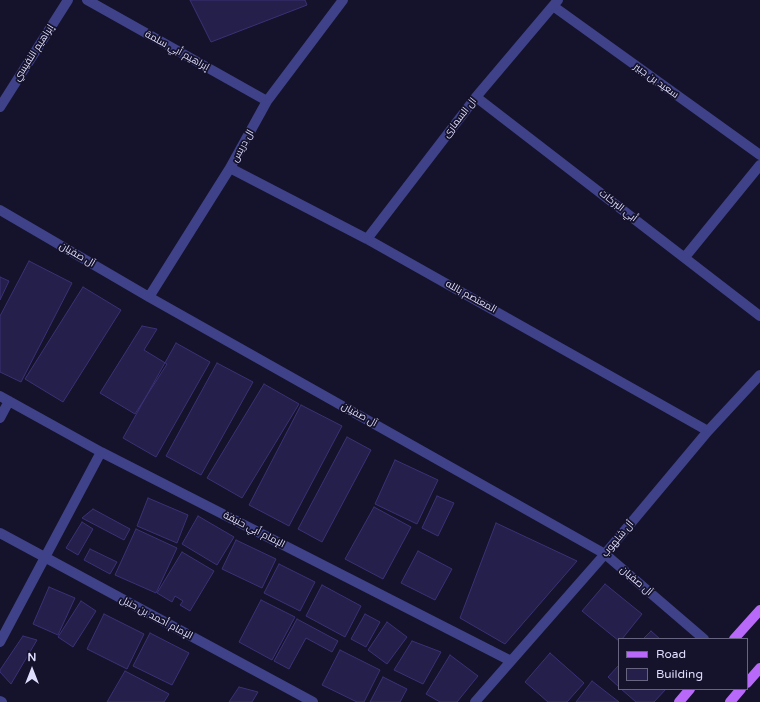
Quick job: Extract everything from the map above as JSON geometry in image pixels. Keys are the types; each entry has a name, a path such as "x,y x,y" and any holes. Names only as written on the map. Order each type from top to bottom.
{"main road":[{"path":"735,638 760,610"},
{"path":"748,682 760,668"},
{"path":"679,702 689,690"},
{"path":"730,702 741,690"}],"street":[{"name":"إبراهيم النفيسي","path":"0,107 68,0"},
{"name":"إبراهيم أبي سلمة","path":"87,0 267,101"},
{"name":"ال دريس","path":"149,297 230,168 267,101 343,0"},
{"name":"ال السمارى","path":"367,239 476,97 555,3"},
{"name":"سعيد بن جبير","path":"555,3 760,156"},
{"name":"أبي البركات","path":"476,97 760,316"},
{"path":"685,257 760,165"},
{"name":"المعتصم بالله","path":"230,168 367,239 708,431"},
{"name":"آل صفيان","path":"0,210 149,297 605,554 703,638"},
{"name":"آل شلهوب","path":"475,702 605,554 708,431 760,375"},
{"name":"الإمام أبي حنيفة","path":"0,396 102,452 510,661"},
{"path":"0,418 10,401"},
{"path":"0,642 102,452"},
{"name":"الإمام أحمد بن حنبل","path":"0,533 313,702"}],"building":[{"path":"190,0 305,0 307,5 211,42"},
{"path":"29,261 72,283 21,382 0,372 0,316"},
{"path":"0,277 9,281 0,300"},
{"path":"83,287 121,310 63,402 25,379"},
{"path":"142,326 157,329 144,350 167,364 135,414 100,393"},
{"path":"176,343 210,362 156,457 123,438"},
{"path":"217,363 253,382 201,475 166,456"},
{"path":"264,384 299,404 242,498 207,478"},
{"path":"301,405 342,426 289,526 249,505"},
{"path":"347,437 371,450 322,542 298,529"},
{"path":"395,460 438,480 417,524 375,504"},
{"path":"437,496 454,503 438,536 422,528"},
{"path":"148,498 188,515 177,543 137,526"},
{"path":"374,507 411,527 383,579 345,559"},
{"path":"93,509 130,529 124,540 82,518"},
{"path":"198,516 234,537 217,565 182,544"},
{"path":"82,522 93,529 78,555 66,548"},
{"path":"496,523 577,561 505,644 460,618"},
{"path":"136,529 177,548 156,593 115,575"},
{"path":"236,540 276,559 262,588 222,569"},
{"path":"90,549 117,562 110,574 84,560"},
{"path":"418,551 452,569 435,600 401,583"},
{"path":"182,552 214,571 190,611 180,605 183,601 175,596 172,602 157,593"},
{"path":"279,564 315,582 300,611 264,593"},
{"path":"605,584 642,614 623,638 618,638 618,640 582,611"},
{"path":"322,585 361,606 345,637 306,616"},
{"path":"49,587 75,598 58,635 33,624"},
{"path":"261,600 295,617 272,660 239,642"},
{"path":"81,601 96,611 73,647 58,637"},
{"path":"104,614 144,634 127,669 87,649"},
{"path":"365,614 380,622 366,647 351,639"},
{"path":"297,619 338,641 332,652 306,638 289,669 274,661"},
{"path":"387,622 407,637 387,664 368,650"},
{"path":"651,631 659,638 644,638"},
{"path":"150,633 189,653 172,685 133,666"},
{"path":"23,636 37,640 11,684 0,672 0,670"},
{"path":"412,641 441,652 423,684 394,670"},
{"path":"340,650 380,670 364,702 357,702 322,685"},
{"path":"550,653 584,683 567,702 548,702 525,682"},
{"path":"450,655 478,676 457,702 440,702 426,694"},
{"path":"618,666 618,686 608,677"},
{"path":"125,671 169,694 164,702 107,702"},
{"path":"383,677 407,689 400,702 370,702"},
{"path":"592,681 619,702 576,702"},
{"path":"239,687 258,692 252,702 229,702"},
{"path":"622,690 665,690 654,702 636,702"}]}
